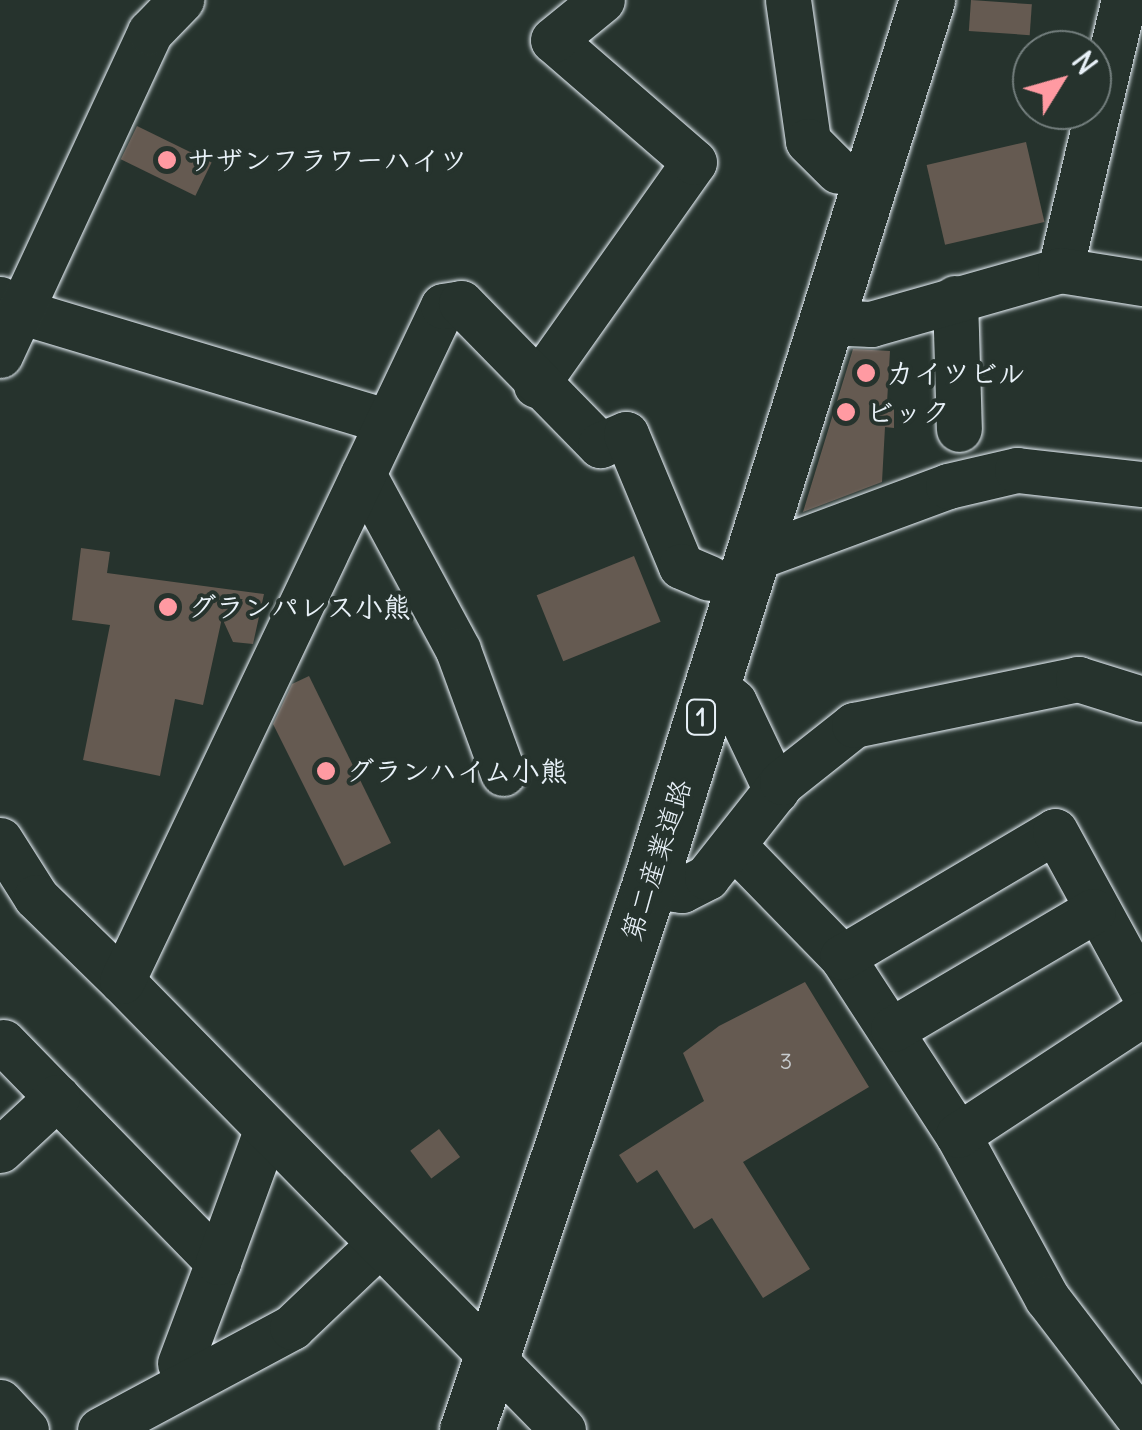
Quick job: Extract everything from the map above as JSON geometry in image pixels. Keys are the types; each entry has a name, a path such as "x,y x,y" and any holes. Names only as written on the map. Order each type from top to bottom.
{"main road":[{"name":"第二産業道路","path":"467,1430 482,1349 730,568 838,171 892,0"},
{"name":"第二産業道路","path":"433,1430 482,1349 648,886 712,683 730,568 825,322 927,0"}],"street":[{"path":"0,354 10,305 150,32 181,0"},
{"path":"536,386 694,162 553,40 602,0"},
{"path":"788,0 808,140 838,171"},
{"path":"1060,270 1124,0"},
{"path":"825,322 871,324 1060,270 1142,283"},
{"path":"956,298 959,429"},
{"path":"122,981 363,474 384,421 444,306 461,303 536,386 600,445 626,434 681,566 730,568 948,486 1016,470 1142,484"},
{"path":"10,305 384,421"},
{"path":"363,474 458,650 502,773"},
{"path":"648,886 682,890 707,877 735,847 776,790 854,725 1078,680 1142,700"},
{"path":"712,683 734,702 776,790"},
{"path":"842,957 1055,832 1093,911 1142,990"},
{"path":"0,840 36,897 563,1430"},
{"path":"735,847 842,957 893,1028 958,1135 1047,1298 1142,1422"},
{"path":"893,1028 1093,911"},
{"path":"958,1135 1142,1014"},
{"path":"4,1042 218,1262"},
{"path":"0,1150 56,1096"},
{"path":"180,1364 266,1132"},
{"path":"100,1430 292,1327 378,1245"},
{"path":"0,1402 26,1430"}],"building":[{"path":"971,0 1032,4 1030,30 1012,30 1012,34 969,31"},
{"name":"サザンフラワーハイツ","path":"137,126 212,162 195,196 121,159"},
{"path":"1026,142 1044,222 945,245 927,165"},
{"path":"853,349 890,351 887,403 894,403 894,428 885,427 882,482 803,512"},
{"path":"81,548 110,552 107,573 264,594 253,644 233,642 222,618 203,705 175,699 160,776 83,760 110,625 72,620"},
{"path":"634,556 661,622 563,661 537,595"},
{"name":"グランハイム小熊","path":"309,676 391,843 344,866 273,724 292,684"},
{"path":"805,982 869,1087 743,1162 810,1269 763,1298 712,1218 694,1229 657,1170 637,1183 619,1155 704,1101 683,1053 719,1026"},
{"path":"439,1129 460,1157 431,1179 410,1151"}],"place":[{"name":"サザンフラワーハイツ","path":"167,160"},
{"name":"カイツビル","path":"866,373"},
{"name":"ビック","path":"846,412"},
{"name":"グランパレス小熊","path":"168,607"},
{"name":"グランハイム小熊","path":"326,771"}]}
